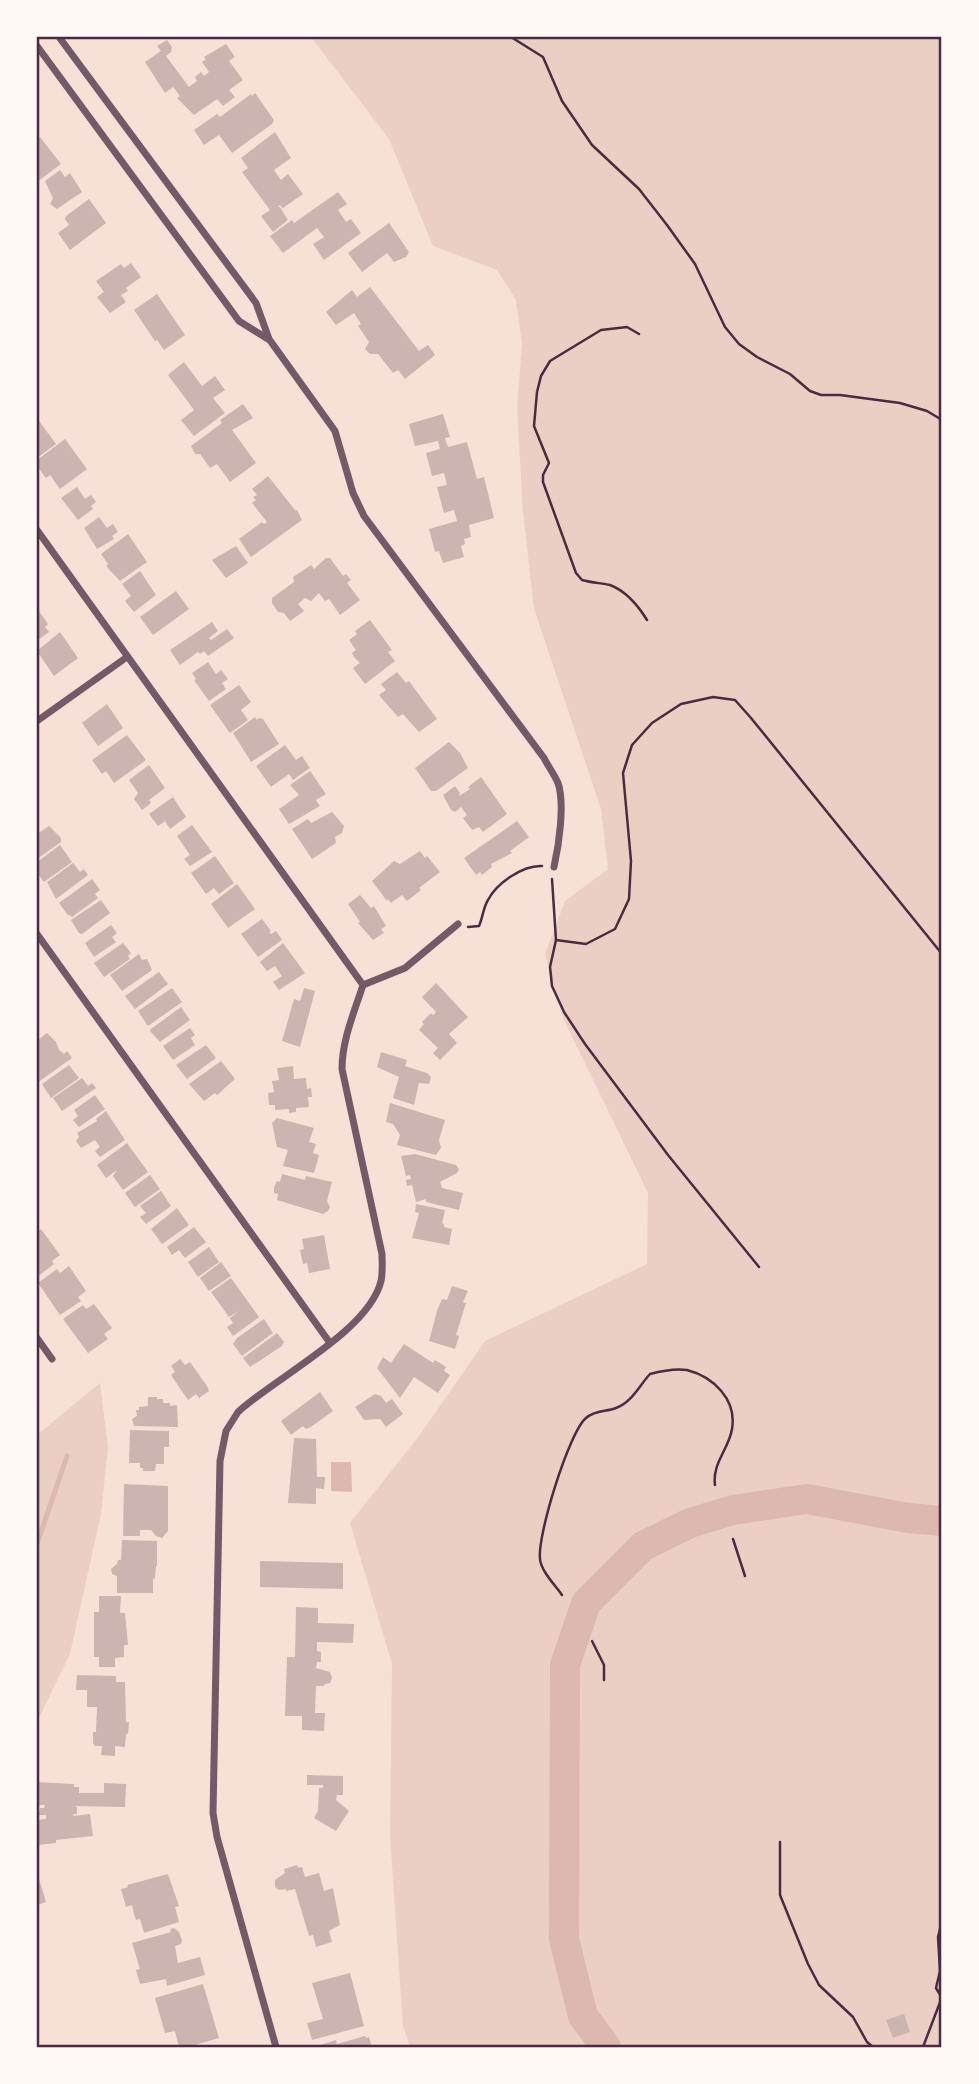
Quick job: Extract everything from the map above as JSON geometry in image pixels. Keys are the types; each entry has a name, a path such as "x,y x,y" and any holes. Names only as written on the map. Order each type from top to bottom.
{"street":[{"path":"59,37 256,303 269,340 335,431 352,493 364,516 558,783 560,795 554,867"},
{"path":"37,46 239,321 269,340"},
{"path":"37,530 363,985"},
{"path":"37,721 127,657"},
{"path":"276,2047 217,1838 213,1812 220,1461 226,1431 238,1412 258,1394 330,1343 362,1314 382,1281 382,1254 342,1069 347,1034 363,985 405,968 458,924"},
{"path":"37,934 330,1343"},
{"path":"37,1338 52,1359"}],"path":[{"path":"511,37 543,57 562,101 592,145 639,189 667,225 695,264 725,327 739,344 790,374 810,391 821,395 900,403 927,411 942,420"},
{"path":"639,334 627,327 601,330 550,360 541,376 537,392 534,426 549,463 543,475 543,482 576,573 582,580 618,589 638,605 648,620"},
{"path":"556,940 586,944 615,929 629,899 631,861 623,773 632,745 652,723 681,704 713,697 735,700 942,954"},
{"path":"458,924 479,926 488,899 512,877 536,866 554,867 552,875 556,940 550,967 552,986 564,1012 584,1044 668,1155 760,1267"},
{"path":"562,1595 540,1560 541,1537 547,1511 574,1437 587,1416 618,1407 629,1400 649,1374 687,1370 704,1377 723,1393 731,1408 733,1422 728,1444 716,1465 715,1485"},
{"path":"733,1539 745,1576"},
{"path":"592,1641 604,1665 604,1680"},
{"path":"780,1842 780,1895 808,1964 819,1984 853,2017 867,2042 873,2047"},
{"path":"923,2047 942,1997 936,1988 940,1971 938,1937 942,1921"}],"shaded area":[{"path":"311,37 942,37 942,2047 410,2047 403,2026 390,1837 392,1664 350,1523 419,1436 485,1341 647,1264 648,1193 563,1018 545,954 565,901 608,869 601,809 534,609 523,512 517,407 522,345 516,300 497,270 433,246 389,139"},
{"path":"100,1383 108,1447 101,1514 70,1654 37,1722 37,1435"},
{"path":"331,1462 351,1462 352,1492 331,1491"}],"building":[{"path":"167,40 172,47 166,56 189,87 197,81 195,77 201,72 204,76 209,72 202,62 206,59 204,57 226,44 235,57 229,61 243,80 229,90 235,97 223,106 217,99 194,115 177,98 180,96 173,87 165,93 145,62 161,51 157,46"},
{"path":"255,93 274,120 272,124 232,153 219,135 204,145 194,130 217,114 220,117"},
{"path":"275,132 291,158 274,170 281,180 288,174 303,194 283,208 280,205 278,207 288,220 273,232 261,216 270,210 242,172 248,168 241,158"},
{"path":"40,137 61,164 37,182 37,139"},
{"path":"60,170 65,177 70,173 82,192 57,209 50,204 53,198 45,181"},
{"path":"338,192 347,204 338,210 346,222 351,219 361,233 324,260 313,244 324,237 317,228 283,253 270,236 292,220 294,223"},
{"path":"89,199 106,223 70,250 58,233 69,225 66,216"},
{"path":"389,223 409,252 406,257 394,262 387,253 362,272 348,253"},
{"path":"131,263 141,277 121,295 126,302 110,313 97,297 104,292 96,281 121,264 124,268"},
{"path":"370,287 419,351 428,345 435,355 405,379 398,370 393,373 378,354 370,354 365,349 369,342 358,326 361,324 354,313 336,325 326,312 352,290 357,297"},
{"path":"157,294 185,335 164,350 134,310"},
{"path":"184,362 202,386 215,376 225,390 213,398 225,413 194,436 181,420 194,410 168,375"},
{"path":"243,404 253,418 232,430 256,463 230,482 217,464 210,468 200,454 195,454 191,446"},
{"path":"443,414 450,437 445,438 448,447 467,442 477,479 484,477 494,518 469,525 471,537 464,539 465,544 461,546 464,557 443,563 439,551 435,552 429,529 457,521 454,510 444,513 437,487 447,485 444,473 432,476 426,453 440,449 438,441 415,446 409,424"},
{"path":"39,421 56,444 37,458 37,423"},
{"path":"65,439 87,469 60,489 50,475 46,478 37,466 37,460"},
{"path":"268,476 297,510 302,520 251,557 239,539 262,522 267,522 252,503 256,500 253,497 257,495 252,489"},
{"path":"77,487 85,499 91,495 96,502 91,506 93,509 78,520 61,498"},
{"path":"99,517 107,528 113,524 118,532 112,536 114,539 97,549 84,528"},
{"path":"128,534 147,562 120,581 106,566 108,564 101,554"},
{"path":"236,546 248,563 226,578 212,560"},
{"path":"326,558 330,558 343,576 346,574 351,580 347,583 360,600 340,615 329,599 325,601 319,593 311,601 305,598 298,604 304,611 290,621 284,613 278,612 272,598 294,582 293,577 311,565 314,569"},
{"path":"140,571 156,595 134,612 125,601 131,596 122,584"},
{"path":"176,591 189,609 153,635 140,617"},
{"path":"37,608 48,624 45,627 49,632 37,641"},
{"path":"370,620 392,650 388,652 395,661 365,684 353,668 360,663 352,653 356,650 349,640 357,634 355,631"},
{"path":"212,622 218,631 209,638 211,640 227,629 234,638 208,656 204,651 200,654 198,652 180,665 170,650"},
{"path":"60,632 78,658 54,676 37,651"},
{"path":"208,662 216,674 221,670 228,679 222,683 226,689 209,701 192,673"},
{"path":"397,672 406,683 409,681 437,719 419,732 403,714 398,717 379,695 386,690 381,684"},
{"path":"239,685 251,702 241,710 248,720 230,733 210,705"},
{"path":"107,704 123,728 98,746 82,723"},
{"path":"255,717 257,720 263,719 279,744 251,762 233,733"},
{"path":"127,735 146,760 114,783 106,771 102,774 92,760"},
{"path":"449,742 460,753 468,768 436,791 431,791 415,768"},
{"path":"285,745 296,760 302,756 310,768 293,780 289,774 271,787 256,766"},
{"path":"149,765 165,788 149,800 151,803 142,810 134,799 138,793 129,780"},
{"path":"310,771 326,794 316,800 320,806 289,824 279,809 299,795 290,785"},
{"path":"481,777 507,814 483,832 479,827 472,830 463,818 467,815 461,807 455,812 451,810 443,795 455,786 459,796"},
{"path":"173,797 186,817 170,829 165,821 158,826 149,814"},
{"path":"332,812 344,826 342,833 335,837 336,843 312,859 292,829 308,819 311,823"},
{"path":"517,821 529,837 510,851 512,853 491,864 492,867 482,875 480,872 476,875 464,858"},
{"path":"192,825 212,852 190,866 184,859 190,855 177,836"},
{"path":"49,826 61,838 61,842 37,859 37,834"},
{"path":"60,845 72,862 44,882 37,873 37,862"},
{"path":"420,851 440,872 407,901 402,895 391,903 388,899 387,901 372,881 394,861 400,864"},
{"path":"215,856 234,883 219,894 214,888 206,894 191,873"},
{"path":"73,863 80,872 84,869 88,875 56,899 47,882"},
{"path":"92,879 100,890 95,894 98,898 72,917 67,914 59,903"},
{"path":"237,884 255,909 228,928 211,904"},
{"path":"360,895 371,908 374,906 386,926 381,929 384,933 373,940 358,923 360,922 348,904"},
{"path":"101,900 110,913 82,934 79,933 71,920"},
{"path":"262,919 271,931 269,932 271,934 276,931 282,940 258,957 241,934"},
{"path":"111,925 117,933 112,937 116,942 94,957 85,943"},
{"path":"123,943 131,953 128,956 130,959 104,977 94,963"},
{"path":"283,943 305,973 279,990 273,982 282,976 275,966 267,971 260,962"},
{"path":"139,954 142,960 147,959 152,970 122,991 110,975"},
{"path":"159,972 168,984 135,1009 125,996"},
{"path":"436,983 468,1017 449,1034 457,1043 440,1060 433,1053 438,1048 419,1030 424,1024 422,1022 436,1012 422,997"},
{"path":"172,988 182,1002 148,1026 138,1011"},
{"path":"304,988 315,991 300,1047 282,1041 294,999 300,1001"},
{"path":"181,1007 190,1020 160,1042 151,1029"},
{"path":"190,1028 195,1035 191,1038 195,1045 173,1060 163,1046"},
{"path":"47,1033 56,1042 59,1050 64,1054 67,1051 72,1058 37,1083 37,1041"},
{"path":"206,1045 216,1058 187,1079 176,1065"},
{"path":"381,1052 407,1060 405,1066 427,1073 431,1077 429,1084 419,1083 414,1105 393,1098 399,1077 377,1067"},
{"path":"221,1061 235,1079 217,1095 215,1093 204,1101 189,1084"},
{"path":"69,1065 79,1078 51,1098 42,1084"},
{"path":"293,1066 294,1079 306,1078 307,1089 311,1088 309,1107 296,1108 296,1112 289,1113 289,1109 275,1110 275,1105 269,1105 268,1093 274,1092 272,1081 279,1080 277,1068"},
{"path":"82,1078 88,1086 92,1083 96,1088 62,1111 53,1098"},
{"path":"95,1095 105,1109 79,1127 73,1120 78,1116 74,1110"},
{"path":"390,1103 445,1120 439,1140 441,1148 436,1155 397,1145 400,1135 393,1124 386,1122"},
{"path":"106,1111 125,1140 100,1157 95,1151 100,1147 95,1140 81,1148 76,1141 79,1137 77,1133 97,1121"},
{"path":"277,1118 314,1128 309,1142 316,1144 313,1153 319,1155 314,1173 283,1166 288,1150 277,1147 272,1123"},
{"path":"127,1143 148,1172 123,1190 113,1176 117,1170 106,1178 97,1165"},
{"path":"415,1154 456,1165 459,1169 457,1173 440,1182 442,1188 463,1193 459,1210 426,1202 426,1199 416,1202 412,1185 407,1186 406,1180 411,1179 410,1175 406,1176 401,1156"},
{"path":"282,1174 305,1180 306,1176 332,1182 327,1201 330,1207 328,1211 323,1214 277,1200 278,1194 274,1193 274,1187 277,1181 280,1182"},
{"path":"150,1175 160,1189 135,1207 125,1193"},
{"path":"161,1191 171,1206 146,1224 140,1217 146,1213 140,1206"},
{"path":"416,1204 445,1210 442,1223 444,1227 452,1229 449,1245 412,1238 419,1213 415,1212"},
{"path":"177,1208 189,1225 162,1244 151,1229"},
{"path":"194,1227 206,1242 185,1258 179,1250 172,1255 167,1247"},
{"path":"41,1229 60,1255 52,1261 54,1264 37,1277 37,1233"},
{"path":"324,1235 330,1269 309,1273 307,1263 303,1264 300,1250 304,1249 302,1239"},
{"path":"209,1247 219,1262 198,1277 188,1262"},
{"path":"221,1262 231,1276 209,1291 200,1278"},
{"path":"69,1266 86,1291 78,1297 81,1301 60,1315 38,1283 57,1269 60,1273"},
{"path":"231,1278 259,1317 233,1336 227,1327 233,1323 230,1318 239,1311 229,1317 211,1292"},
{"path":"452,1286 468,1291 463,1302 466,1303 456,1335 459,1336 455,1349 429,1341 442,1299 447,1300"},
{"path":"94,1304 112,1328 104,1334 108,1339 88,1353 63,1319 83,1305 86,1309"},
{"path":"264,1319 273,1333 242,1356 233,1344 237,1338"},
{"path":"277,1333 284,1342 282,1346 250,1367 243,1358"},
{"path":"404,1344 433,1363 435,1360 446,1367 444,1371 450,1375 438,1393 414,1377 400,1398 377,1368 383,1357 391,1363"},
{"path":"180,1359 185,1365 190,1362 207,1386 209,1391 199,1398 196,1394 188,1400 171,1375 175,1372 171,1366"},
{"path":"320,1392 333,1411 311,1427 306,1429 303,1426 291,1435 281,1421"},
{"path":"375,1394 381,1396 386,1403 392,1399 403,1414 386,1427 380,1419 364,1420 355,1407"},
{"path":"148,1397 163,1399 163,1403 170,1403 170,1406 177,1405 178,1427 134,1426 132,1419 137,1416 136,1410 148,1406"},
{"path":"130,1430 169,1431 169,1447 164,1447 164,1464 156,1464 155,1471 143,1471 140,1463 129,1463"},
{"path":"294,1438 316,1439 317,1477 325,1477 324,1489 316,1488 316,1504 288,1503"},
{"path":"124,1484 168,1486 168,1531 162,1538 151,1530 140,1530 140,1536 123,1536"},
{"path":"122,1540 157,1541 153,1593 117,1593 117,1576 112,1574 111,1569 121,1560"},
{"path":"260,1561 343,1563 343,1589 260,1587"},
{"path":"99,1596 121,1596 120,1613 125,1613 128,1645 124,1645 124,1657 115,1658 115,1667 99,1667 99,1657 94,1657 94,1612 99,1612"},
{"path":"296,1607 318,1608 318,1623 354,1624 353,1643 317,1642 321,1662 317,1662 316,1668 330,1672 332,1678 330,1683 324,1686 316,1686 315,1713 325,1713 324,1731 302,1730 302,1716 285,1716 287,1657 295,1657"},
{"path":"77,1675 116,1676 116,1682 125,1682 128,1734 125,1747 115,1746 115,1756 101,1755 102,1746 95,1746 93,1743 97,1707 87,1707 87,1690 76,1690"},
{"path":"307,1775 343,1776 343,1795 337,1795 336,1800 349,1811 336,1831 314,1818 318,1811 319,1788 323,1788 323,1785 307,1785"},
{"path":"37,1782 74,1784 74,1787 79,1787 79,1793 104,1793 104,1783 126,1784 125,1807 74,1806 77,1807 77,1814 73,1814 74,1816 90,1814 93,1836 37,1845 37,1820 46,1819 46,1815 39,1815 40,1808 45,1805 37,1805"},
{"path":"297,1865 298,1868 302,1867 305,1877 319,1873 324,1891 333,1888 340,1925 329,1931 332,1942 316,1947 313,1935 309,1936 295,1889 286,1891 275,1887 275,1880 285,1873 284,1869"},
{"path":"37,1872 46,1902 37,1905"},
{"path":"168,1874 179,1906 175,1907 179,1922 144,1933 140,1919 136,1920 132,1905 126,1907 121,1889"},
{"path":"174,1928 182,1940 181,1944 175,1946 178,1963 200,1957 205,1975 167,1986 166,1979 140,1984 136,1970 140,1969 132,1943 171,1932 170,1929"},
{"path":"350,1973 364,2026 312,2040 307,2023 323,2019 312,1983"},
{"path":"203,1984 219,2038 179,2047 175,2031 165,2033 155,1998"},
{"path":"904,2014 910,2032 893,2038 886,2020"},
{"path":"369,2037 372,2047 314,2047 336,2040 337,2044"}],"waterway":[{"path":"37,1544 67,1456"},
{"path":"606,2047 583,2016 564,1939 565,1665 586,1603 643,1546 690,1523 733,1510 807,1499 908,1518 942,1521"}]}
